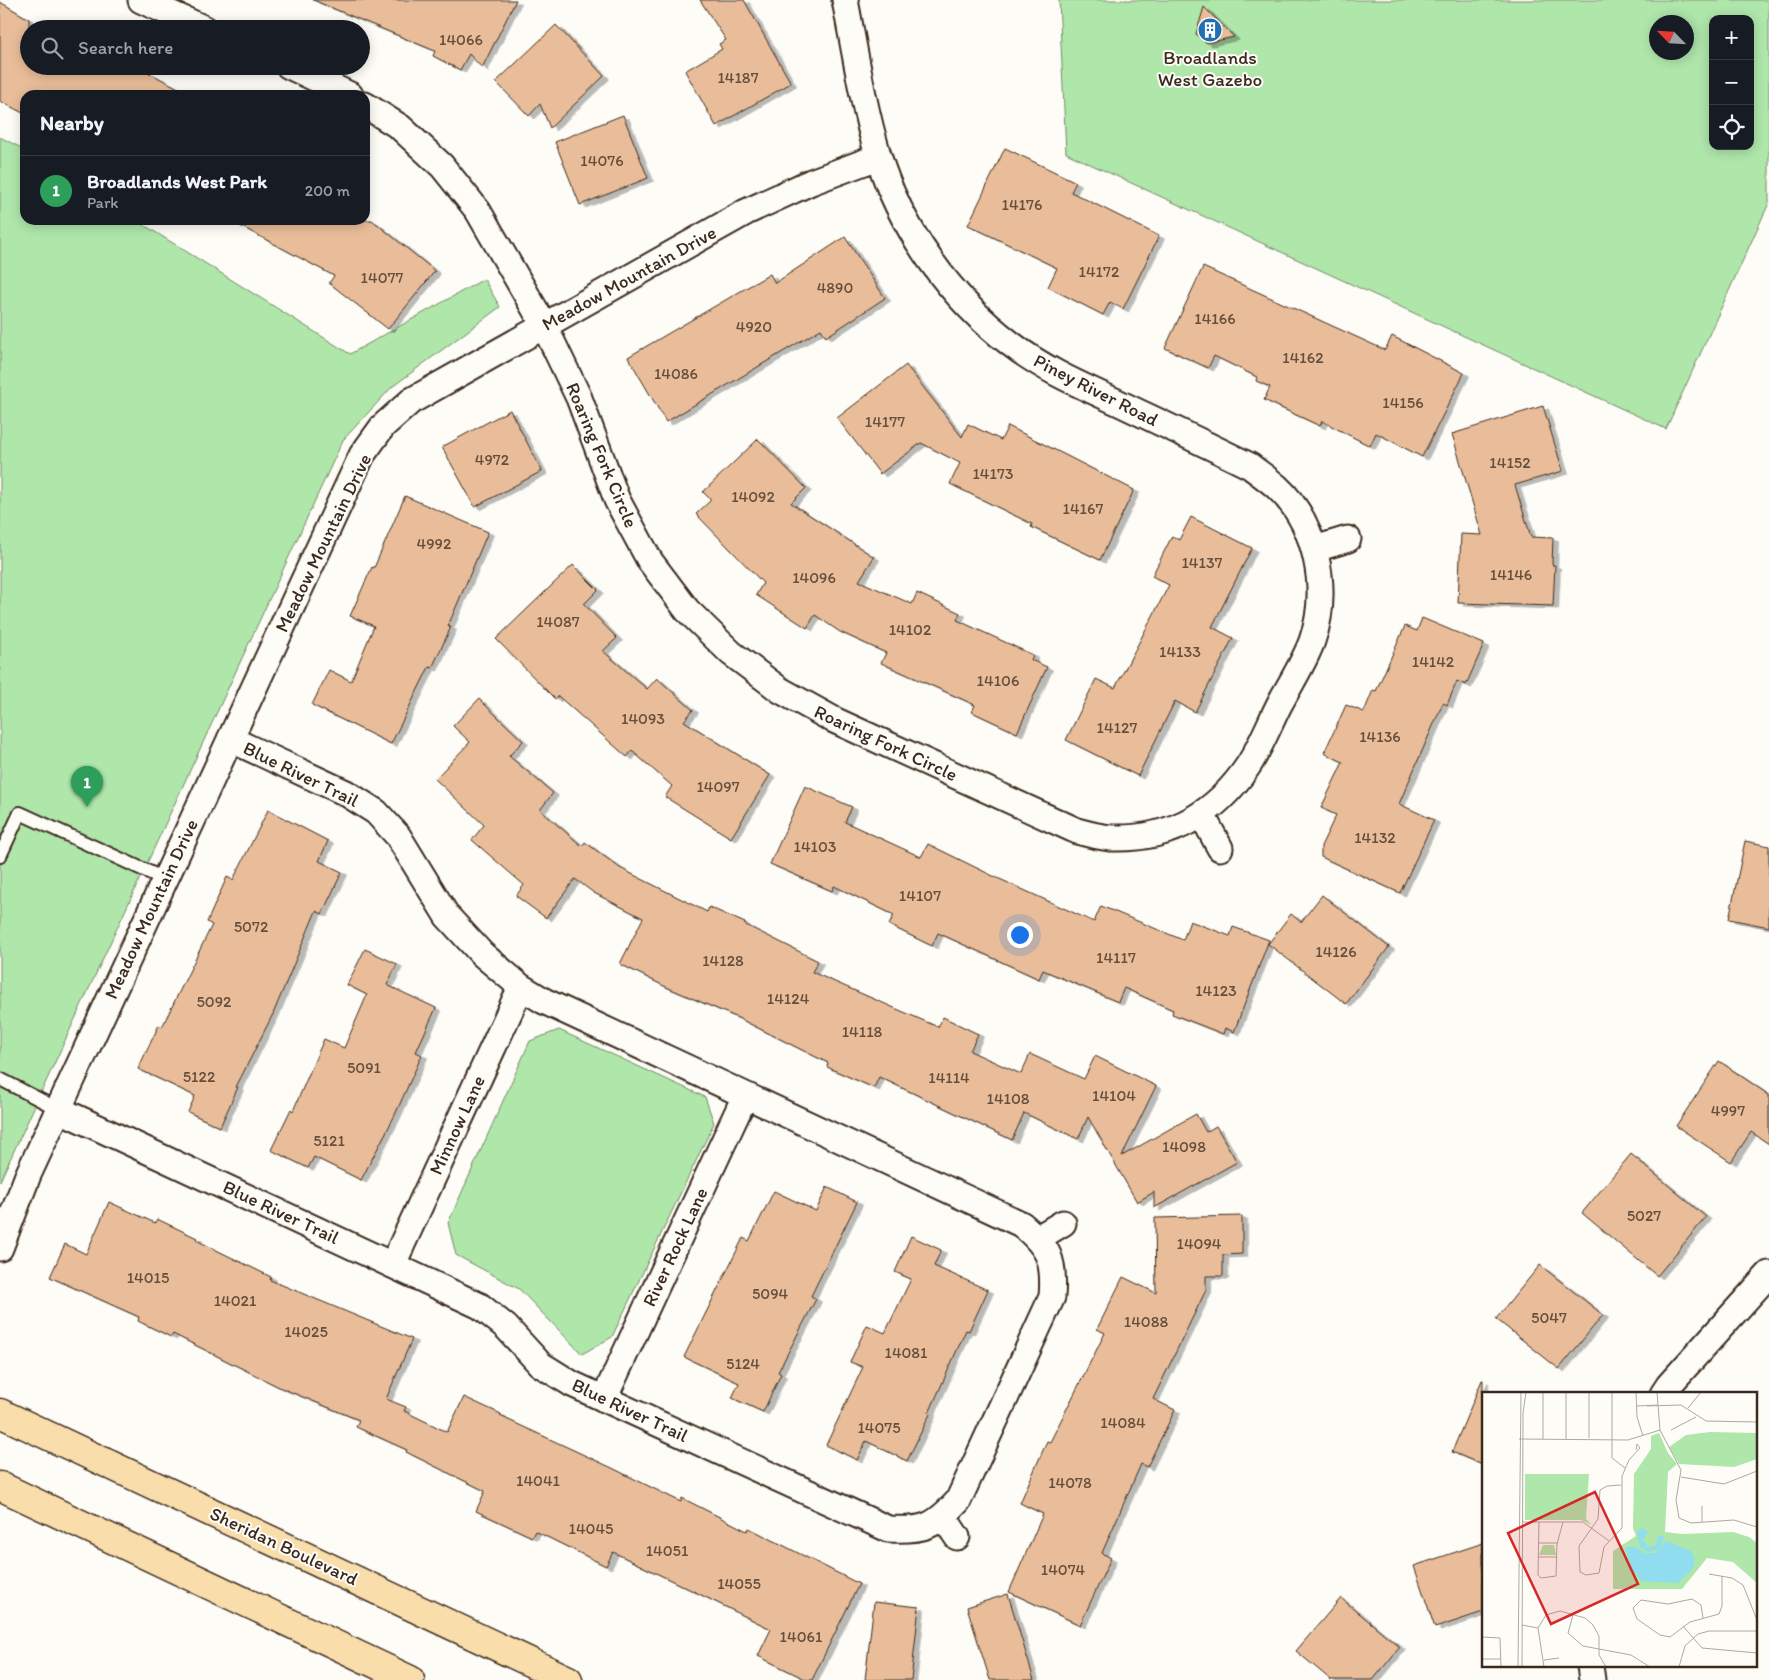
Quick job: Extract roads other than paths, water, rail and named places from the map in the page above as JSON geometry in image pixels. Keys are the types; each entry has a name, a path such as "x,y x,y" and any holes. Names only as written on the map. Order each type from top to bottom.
{"main road":[{"name":"Sheridan Boulevard","path":"0,1413 568,1680"},
{"path":"0,1486 410,1680"}],"street":[{"path":"141,0 185,20"},
{"name":"Piney River Road","path":"845,0 866,110 878,156 901,212 932,263 977,314 1011,344 1055,373 1250,466 1278,488 1300,516 1315,549"},
{"path":"308,75 339,90"},
{"name":"Roaring Fork Circle","path":"370,108 400,127 442,166 478,211 544,325 579,398 617,500 650,561 687,610 731,653 780,690 834,720 1077,832 1109,838 1145,837 1180,826 1202,814 1230,791 1249,764 1312,642 1320,612 1320,577 1315,549"},
{"name":"Meadow Mountain Drive","path":"0,1248 28,1175 164,879 362,455 383,426 411,401 746,212 811,182 878,156"},
{"path":"1315,549 1348,539"},
{"name":"Blue River Trail","path":"58,1109 480,1306 506,1327 540,1364 572,1384 888,1529 912,1530 933,1524 958,1501 1052,1297 1054,1275 1048,1254 1038,1238 1021,1224 544,1001 521,987 482,954 447,916 398,836 376,812 346,793 230,739"},
{"path":"1202,814 1220,848"},
{"name":"Minnow Lane","path":"392,1264 521,987"},
{"name":"River Rock Lane","path":"604,1399 745,1096"},
{"name":"Meadow Mountain Drive","path":"0,1213 28,1175"},
{"path":"1038,1238 1063,1223"},
{"path":"1664,1392 1668,1385 1769,1274"},
{"path":"943,1516 958,1537"}],"lane":[{"path":"0,856 20,813 164,879"},
{"path":"0,1079 58,1109"}],"place":[{"name":"Broadlands West Gazebo","path":"1210,30"},
{"name":"Broadlands West Park","path":"87,807"}]}
